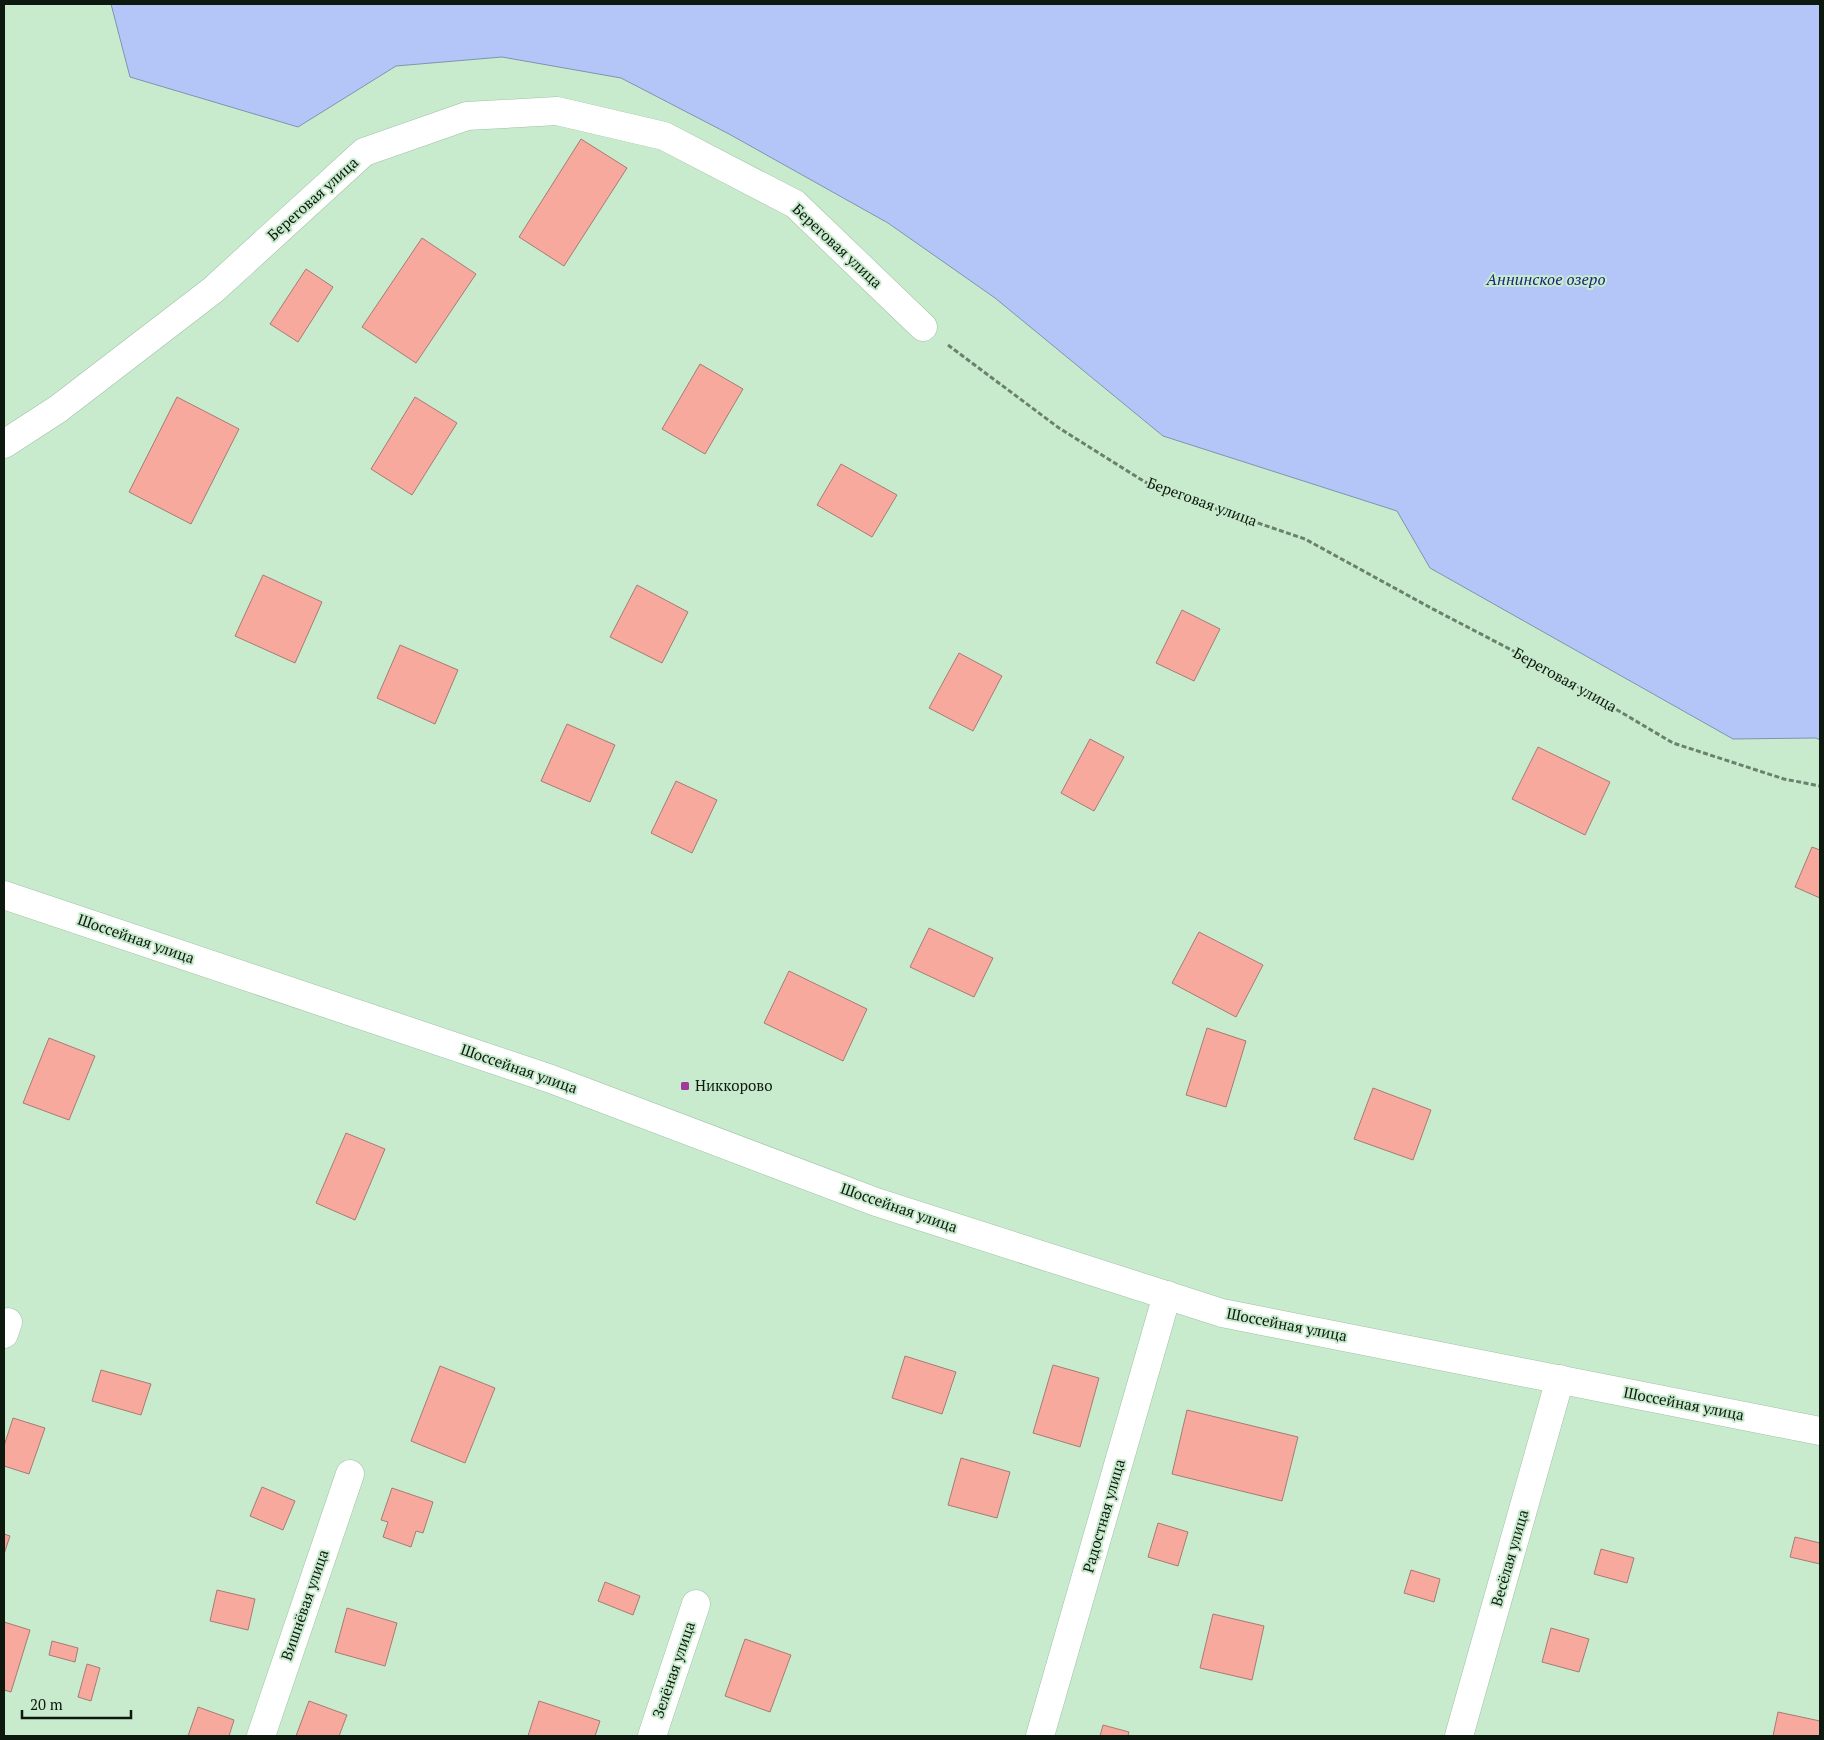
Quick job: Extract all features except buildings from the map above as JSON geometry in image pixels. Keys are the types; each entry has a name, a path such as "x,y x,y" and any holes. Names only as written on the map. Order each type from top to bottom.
{"street":[{"name":"Береговая улица","path":"4,444 58,409 213,290 364,152 467,116 557,111 664,136 795,204 923,327"},
{"name":"Шоссейная улица","path":"4,895 551,1079 876,1202 1222,1313 1820,1431"},
{"name":"Радостная улица","path":"1040,1736 1167,1296"},
{"name":"Весёлая улица","path":"1460,1736 1560,1379"},
{"name":"Вишнёвая улица","path":"261,1736 350,1474"},
{"name":"Зелёная улица","path":"652,1736 696,1604"}],"path":[{"name":"Береговая улица","path":"923,327 1059,428 1145,482 1305,539 1548,669 1673,743 1784,779 1820,786"}],"water":[{"name":"Аннинское озеро","path":"111,4 1820,4 1820,740 1816,738 1733,739 1430,568 1397,511 1163,436 995,298 888,223 729,134 621,78 502,57 396,66 298,127 130,77"}],"place":[{"name":"Никкорово","path":"685,1086"}]}
